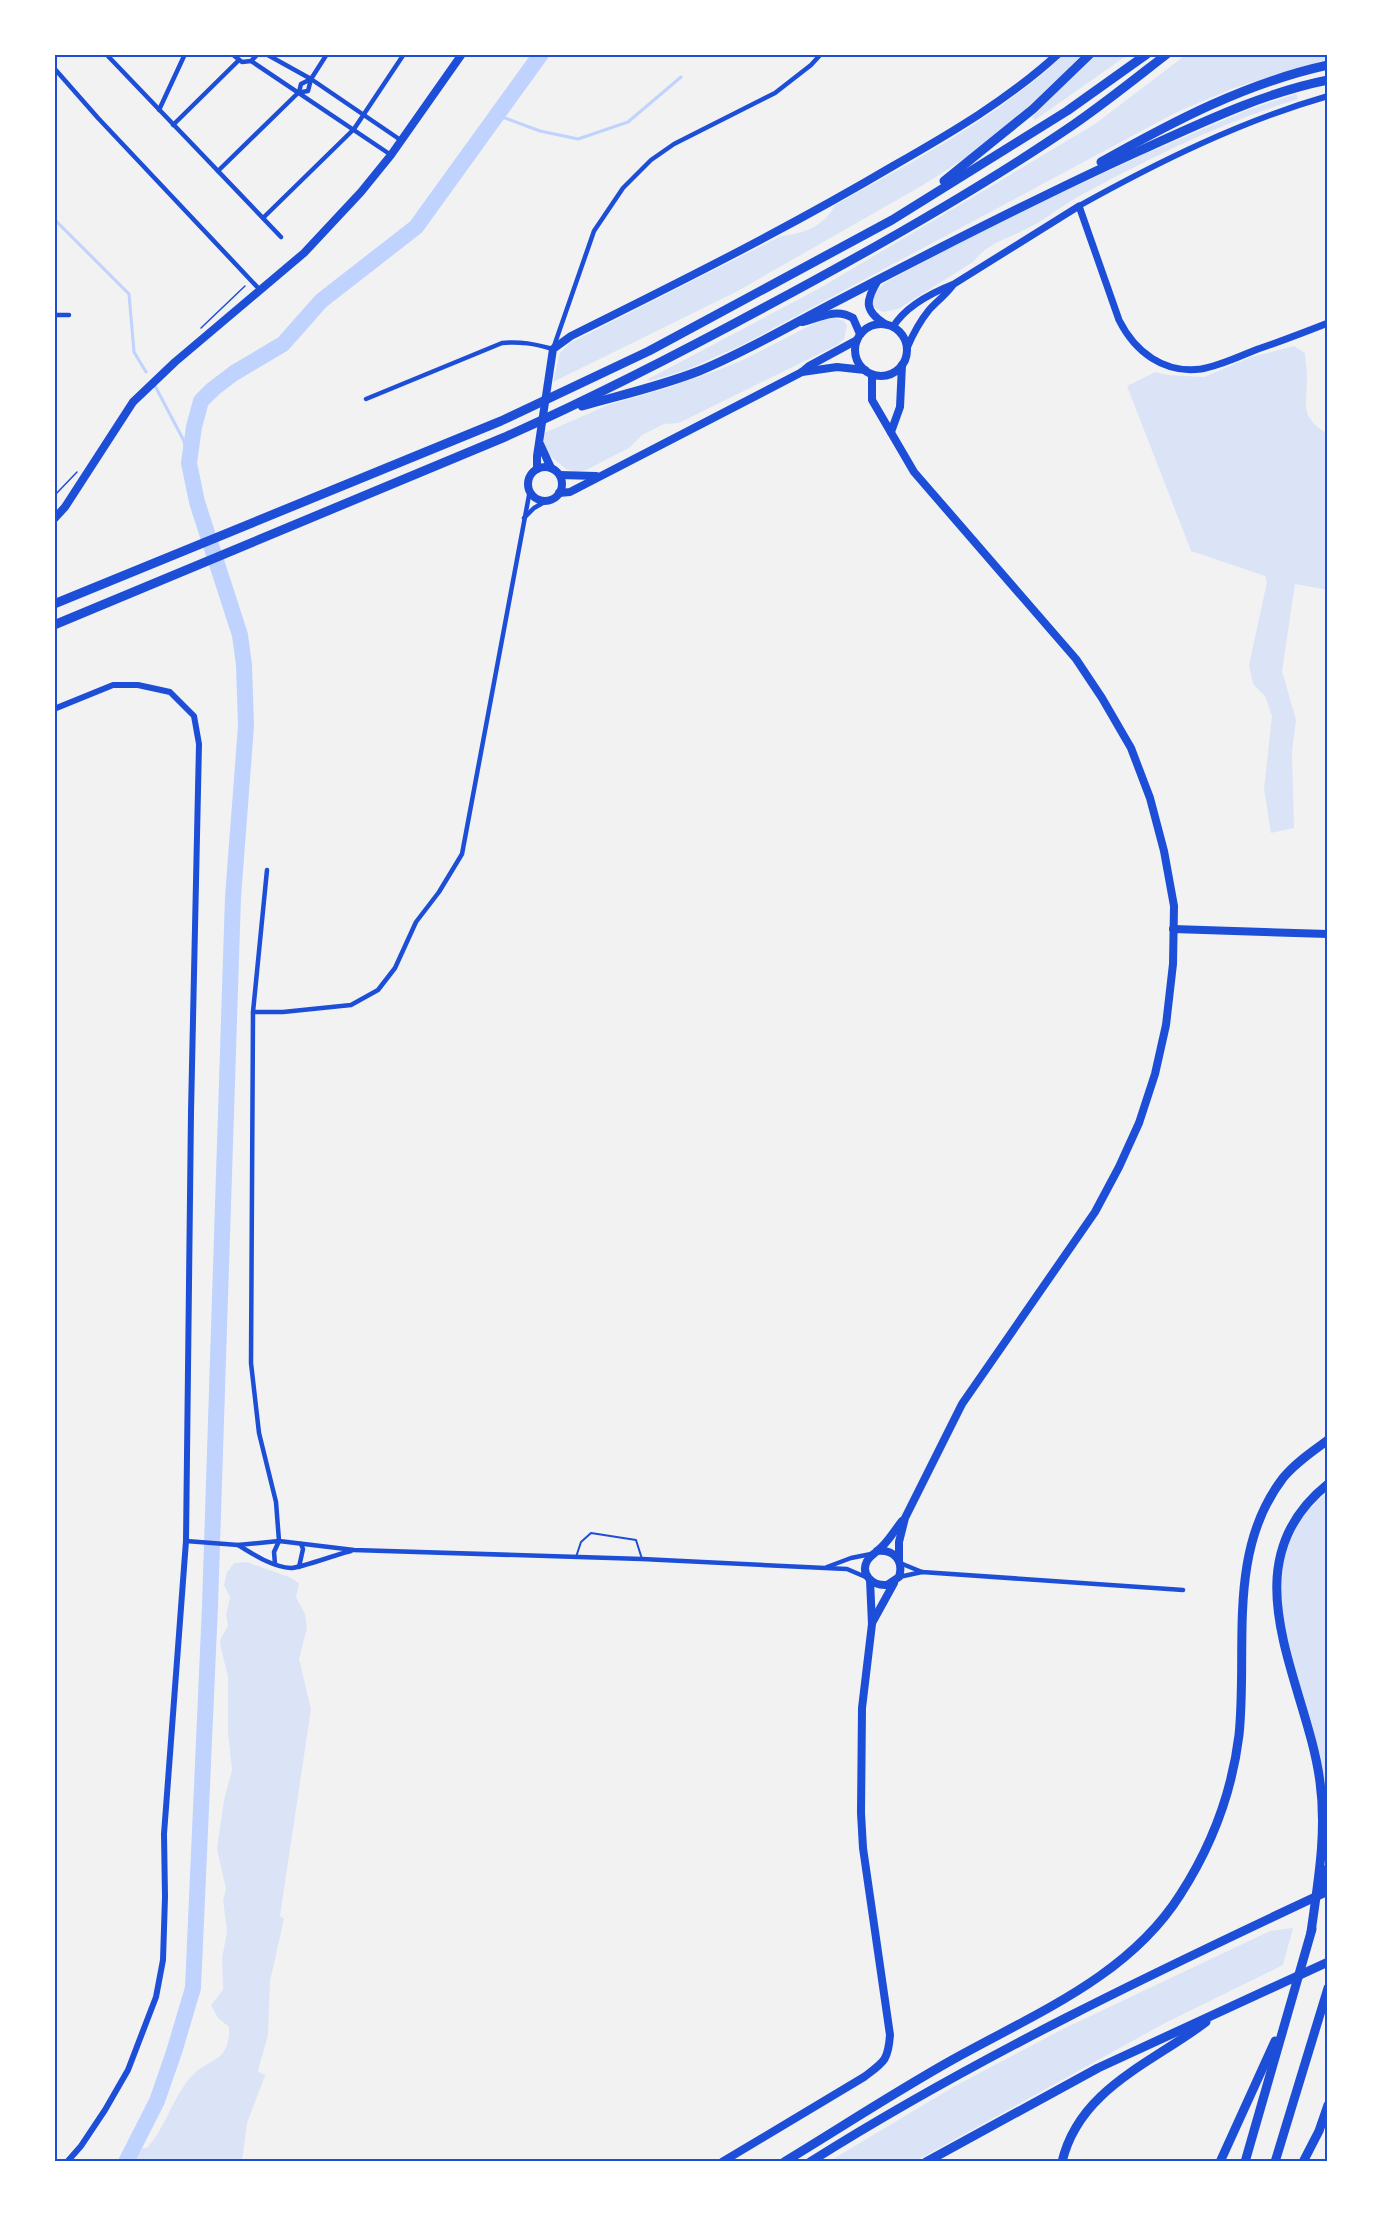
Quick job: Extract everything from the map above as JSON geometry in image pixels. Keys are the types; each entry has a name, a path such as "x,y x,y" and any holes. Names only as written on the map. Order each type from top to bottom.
{"highway":[{"path":"892,220 1032,110 1090,54"},
{"path":"54,604 501,421 732,307 892,220 1067,111 1147,54"},
{"path":"54,625 506,437 724,329 869,251 1074,124 1167,54"},
{"path":"562,411 634,392 699,371 796,325 815,312 1047,193 1195,111 1233,94 1328,65"},
{"path":"1047,193 1241,107 1286,90 1328,80"},
{"path":"784,2162 950,2061 1103,1975 1137,1948 1179,1897 1202,1857 1221,1814 1231,1778 1241,1705 1242,1611 1245,1579 1257,1526 1265,1507 1284,1477 1328,1440"},
{"path":"1311,1932 1323,1852 1323,1815 1315,1752 1282,1639 1277,1580 1282,1552 1290,1530 1305,1507 1328,1484"},
{"path":"1245,2162 1328,1868"},
{"path":"810,2162 868,2125 1072,2013 1328,1891"},
{"path":"926,2162 1098,2068 1328,1962"},
{"path":"1275,2162 1328,1988"},
{"path":"1220,2162 1289,2009"},
{"path":"1062,2162 1065,2146 1075,2125 1091,2105 1143,2062 1183,2039 1221,2010"},
{"path":"1303,2162 1324,2120 1328,2105"}],"main road":[{"path":"54,519 65,507 133,402 304,253 391,156 462,54"},
{"path":"1058,54 1017,88 933,143 753,245 571,336 553,349 537,469 529,480 530,490 537,498 548,500 559,493 570,492 802,372 859,337 869,327 889,326 900,315 1079,206 1119,320 1128,338 1154,359 1176,368 1202,369 1328,323"},
{"path":"879,279 869,295 868,304 876,319 900,332 907,348"},
{"path":"891,432 900,407 902,365 907,348 915,330 931,308 945,296 954,284"},
{"path":"796,325 823,316 842,313 853,318 859,337 856,357 868,373 872,400 914,472 1076,659 1102,698 1131,748 1150,798 1164,851 1173,906 1173,964 1166,1025 1155,1074 1139,1123 1095,1212 962,1404 905,1518 899,1542 898,1578 885,1596 872,1624"},
{"path":"802,372 837,367 889,375 902,365"},
{"path":"540,443 551,468 560,475 598,476"},
{"path":"537,469 551,468"},
{"path":"559,493 562,487 560,475"},
{"path":"54,512 65,507"},
{"path":"1173,929 1328,934"},
{"path":"722,2162 864,2077 888,2056 890,2035 863,1848 861,1813 862,1707 872,1624 866,1566 905,1518"},
{"path":"875,1553 890,1552 899,1562"},
{"path":"869,1579 880,1586 892,1583 898,1578"}],"street":[{"path":"159,110 185,54"},
{"path":"232,54 238,61"},
{"path":"251,61 258,54"},
{"path":"266,54 311,80 402,141"},
{"path":"299,92 308,91 311,80 327,54"},
{"path":"263,218 354,129 404,54"},
{"path":"366,399 502,343 516,341 553,349 594,231 623,188 651,160 674,144 775,93 811,65 821,54"},
{"path":"109,55 281,237"},
{"path":"173,125 238,61 251,61 391,156"},
{"path":"54,68 261,291"},
{"path":"218,171 299,92 301,84 311,80"},
{"path":"1079,206 1127,179 1223,135 1285,108 1328,96"},
{"path":"54,315 69,315"},
{"path":"253,1012 283,1012 351,1005 378,990 395,968 416,922 439,892 462,854 530,490"},
{"path":"524,518 534,508 548,500"},
{"path":"54,709 113,685 138,685 170,692 194,716 199,744 191,1112 186,1541 164,1834 165,1897 160,1980 145,2030 128,2070 105,2110 81,2146 67,2162"},
{"path":"267,870 253,1012 251,1363 259,1433 276,1502 279,1541 274,1552 275,1564"},
{"path":"186,1541 235,1545 279,1541 354,1550 642,1559 847,1569 869,1579"},
{"path":"299,1567 303,1549 301,1543"},
{"path":"235,1545 255,1556 288,1568 299,1567 354,1550"},
{"path":"825,1568 851,1558 875,1553"},
{"path":"899,1562 922,1572"},
{"path":"898,1578 922,1572 1183,1590"}],"lane":[{"path":"576,1557 581,1542 591,1533 636,1540 642,1559"}],"shaded area":[{"path":"1065,54 1083,54 1023,112 967,157 923,185 736,292 553,382 560,353 570,343 781,236 805,231 819,224 835,205 984,118 1039,77"},
{"path":"1096,54 1129,54 1035,120 1032,117"},
{"path":"1187,54 1328,54 1328,59 1234,88 1177,112 742,345 686,370 650,381 648,379 820,288 1095,124"},
{"path":"1296,94 1298,99 1242,118 1187,142 1081,195 1037,223 990,246 973,262 898,309 883,312 873,307 872,298 888,281 996,223 1145,154 1250,109"},
{"path":"832,317 844,321 847,326 844,339 837,345 679,423 664,424 642,435 629,448 586,470 576,472 566,469 549,455 544,445 544,433 608,405 713,372"},
{"path":"1294,346 1305,353 1306,403 1309,416 1312,422 1328,434 1328,590 1295,584 1282,671 1296,720 1292,752 1294,828 1271,833 1264,789 1272,716 1265,696 1253,684 1249,665 1267,582 1265,576 1191,551 1127,386 1155,372 1204,377 1251,357"},
{"path":"1328,1491 1328,1827 1325,1837 1319,1756 1279,1611 1284,1551 1303,1515"},
{"path":"247,1562 289,1577 299,1583 296,1597 305,1614 307,1628 299,1659 311,1709 280,1916 284,1919 270,1981 268,2035 258,2071 264,2075 266,2073 247,2123 242,2162 133,2162 142,2148 147,2148 153,2140 189,2079 222,2054 228,2039 229,2027 218,2018 211,2005 223,1990 222,1959 227,1931 223,1900 226,1889 217,1849 224,1800 232,1770 228,1732 228,1677 220,1644 228,1626 226,1615 230,1597 224,1585 227,1572 234,1563"},
{"path":"1293,1928 1283,1965 1165,2023 914,2162 828,2162 955,2086 1065,2028 1270,1931"}],"waterway":[{"path":"126,2162 157,2101 193,1988 210,1606 233,897 246,726 244,665 240,635 197,502 189,463 194,427 201,401 213,389 234,373 283,344 321,301 416,227 541,54"},
{"path":"497,115 540,131 578,139 628,122 681,77"},
{"path":"54,219 129,294 134,352 146,372"},
{"path":"154,384 184,441 189,463"}]}
